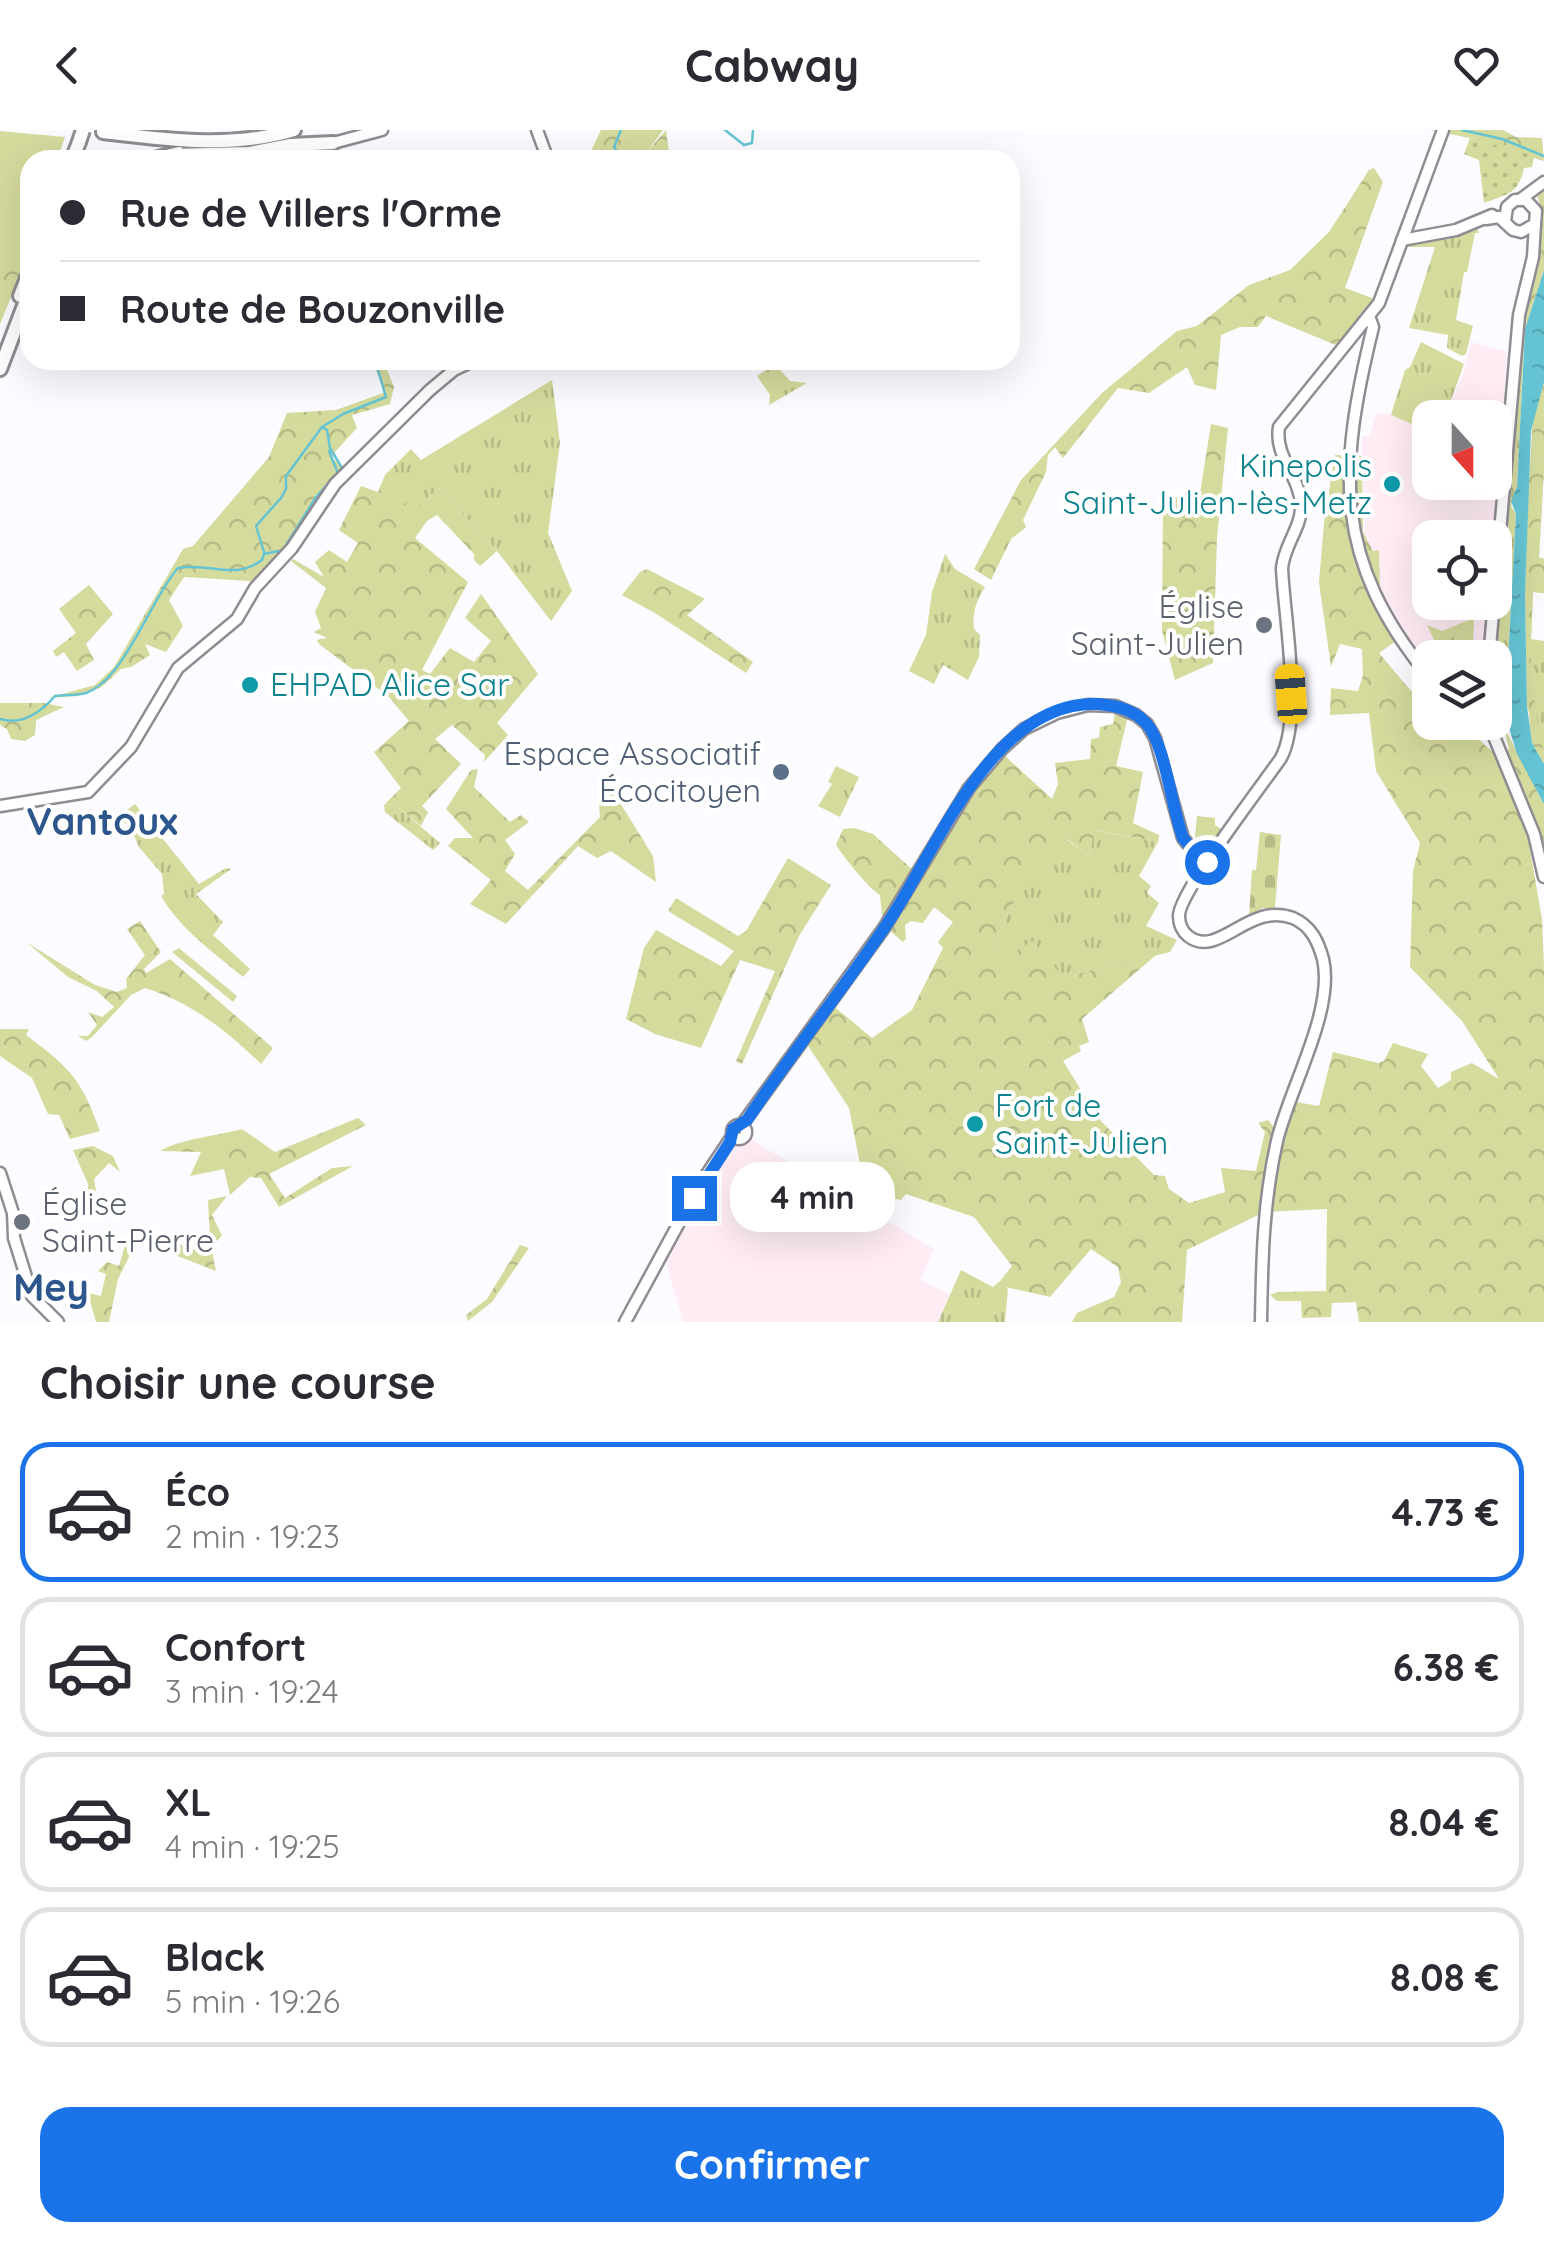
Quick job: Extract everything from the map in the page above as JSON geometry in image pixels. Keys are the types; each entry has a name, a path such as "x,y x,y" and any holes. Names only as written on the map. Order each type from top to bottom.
{"highway":[{"path":"103,132 214,142 254,140 294,130"},
{"path":"205,150 258,142 279,134"},
{"path":"262,150 339,140"},
{"path":"0,349 20,296"},
{"path":"0,369 20,316"}],"main road":[{"path":"81,134 136,130"},
{"path":"339,140 382,130"},
{"path":"1261,1322 1264,1212 1282,1126 1322,1002 1325,977 1321,953 1309,929 1295,919 1278,914 1255,918 1210,942 1188,936 1180,923 1179,908 1205,855 1288,743 1291,694 1282,568 1300,518 1301,503 1279,450 1279,427 1382,298 1442,133"},
{"path":"1404,236 1438,235 1467,227 1521,199 1542,183"},
{"path":"1501,520 1519,315 1533,254 1535,197 1542,183"},
{"path":"1521,199 1535,207"},
{"path":"1505,221 1507,206"},
{"path":"1486,219 1499,217 1521,232 1530,241 1533,254"},
{"path":"1521,232 1535,224"},
{"path":"1369,316 1374,326 1349,456 1354,536 1381,609 1412,653"},
{"path":"0,806 88,792 138,738 174,672 234,622 250,596 292,548 335,484 454,370"},
{"path":"625,1322 694,1198 901,904 969,788 1010,739 1032,724 1080,706 1115,706 1136,715 1156,738 1181,834 1205,855"},
{"path":"1494,740 1530,824 1544,876"},
{"path":"0,1173 32,1296 58,1322"}],"shaded area":[{"path":"1471,342 1507,352 1504,400 1452,400"},
{"path":"1377,412 1412,424 1412,500 1497,500 1495,520 1412,520 1412,620 1488,620 1486,640 1412,640 1412,652 1385,605 1380,590 1379,551 1373,551 1365,541 1362,436 1369,436"},
{"path":"745,1136 934,1249 920,1280 950,1294 938,1322 683,1322 667,1265 693,1198 735,1138"}],"green space":[{"path":"601,130 629,130 619,146 627,150 591,150"},
{"path":"629,130 663,130 649,150 618,146"},
{"path":"666,130 669,150 649,150"},
{"path":"1430,130 1503,130 1516,137 1542,138 1544,161 1470,138"},
{"path":"0,131 65,137 60,150 20,150 20,241 0,262"},
{"path":"1470,138 1534,156 1532,167 1524,168 1510,192 1484,203 1479,160 1464,154"},
{"path":"1374,168 1383,182 1345,288 1375,299 1338,346 1266,316 1258,327 1240,327 1221,335 1216,390 1195,385 1187,367 1149,393 1118,388 1063,458 1055,447 1048,455 1046,472 1023,520 1026,527 1011,539 991,580 974,569 1021,480 1102,393 1177,331 1197,326 1249,285 1290,270 1329,232"},
{"path":"1544,185 1544,270 1525,329 1542,214 1537,195"},
{"path":"20,224 20,275 0,324 0,259"},
{"path":"1476,226 1479,233 1475,233 1464,272 1456,320 1473,326 1466,354 1462,356 1447,348 1448,335 1409,328 1435,247 1405,247"},
{"path":"1518,326 1525,329 1517,487 1511,506 1516,514 1512,587 1512,520 1502,520 1504,500 1512,500 1512,400"},
{"path":"1421,342 1464,364 1451,400 1412,400 1412,424 1391,415 1405,370"},
{"path":"376,370 387,370 394,387 390,404 352,415 357,428 333,454 333,459 346,469 315,496 317,506 253,586 249,581 184,577 169,600 183,626 166,652 145,644 150,655 121,669 100,688 78,696 48,698 95,685 114,667 183,549 193,546 269,457 287,413 336,410 386,392"},
{"path":"766,370 780,370 790,381 807,383 769,405 770,395 757,376"},
{"path":"552,380 560,443 548,533 572,591 551,621 497,551 439,488 417,508 398,509 378,492 385,475 411,449 421,460"},
{"path":"1544,382 1539,558 1544,559 1544,593 1533,592 1531,639 1544,641 1544,764 1527,706 1525,595"},
{"path":"1544,382 1544,470 1538,557 1544,559 1544,593 1533,592 1531,661 1544,764 1530,731 1525,595 1533,417"},
{"path":"1211,424 1228,428 1217,538 1213,663 1175,680 1162,631 1163,503 1169,496 1199,500"},
{"path":"1335,455 1362,456 1363,532 1373,551 1379,550 1380,590 1373,604 1396,641 1379,653 1412,690 1412,740 1480,740 1495,754 1509,749 1507,740 1511,740 1544,804 1544,853 1537,831 1526,827 1542,919 1544,968 1544,1322 1359,1322 1356,1302 1332,1303 1331,1317 1302,1318 1301,1301 1277,1301 1270,1295 1326,1291 1327,1209 1264,1212 1187,1250 1182,1322 1072,1322 1077,1313 1114,1297 1121,1282 1118,1267 1091,1249 1050,1297 1001,1286 1000,1281 1012,1266 974,1217 906,1194 901,1200 887,1197 876,1214 869,1210 849,1108 805,1041 831,1004 872,1038 912,1010 943,948 938,942 953,922 934,907 923,923 911,921 905,925 903,942 889,930 975,788 1003,754 1052,799 1058,784 1055,763 1090,759 1091,739 1099,738 1100,727 1113,724 1115,712 1128,716 1116,766 1143,772 1133,823 1159,835 1158,842 1095,830 1089,856 1067,839 1033,871 993,946 1007,961 1033,941 1068,983 1077,974 1156,955 1082,1019 1089,1042 1063,1061 1099,1119 1154,1175 1165,1176 1169,1189 1189,1203 1225,1192 1221,1168 1256,1171 1265,1132 1258,1123 1268,1120 1276,1130 1296,1102 1319,1106 1333,1052 1378,1063 1384,1061 1393,1043 1428,1054 1421,1066 1438,1088 1451,1080 1451,1072 1472,1063 1499,1079 1462,1021 1410,967 1413,871 1420,843 1376,771 1369,713 1330,715 1331,688 1358,691 1363,675 1362,649 1340,644 1331,667 1319,582"},
{"path":"361,486 378,492 398,508 410,500 417,507 439,488 497,551 480,566 474,554 437,515 427,521 415,538 468,582 422,670 430,674 450,648 474,662 491,641 465,618 481,594 538,674 497,723 508,735 484,762 485,755 452,725 435,739 461,764 422,806 428,812 421,826 394,804 384,805 401,788 374,752 409,721 389,697 319,644 317,640 327,638 314,632 321,628 315,612 326,588 291,561 324,577 315,562 329,550 347,562 358,543 339,530"},
{"path":"945,554 955,569 985,587 974,617 974,629 980,635 979,657 968,680 943,665 934,684 909,671 926,635 932,592"},
{"path":"647,569 705,599 687,615 753,662 746,673 622,595"},
{"path":"89,585 113,614 86,644 94,660 77,671 64,652 56,657 53,651 76,633 59,609"},
{"path":"1474,620 1473,640 1434,640 1427,625 1442,631"},
{"path":"1494,620 1510,620 1509,640 1492,640"},
{"path":"0,703 64,707 36,720 35,735 25,741 11,739 7,729 0,725"},
{"path":"836,766 859,777 840,817 818,806 832,784 828,782"},
{"path":"478,769 474,787 510,822 521,815 529,822 505,840 515,854 505,871 528,890 600,817 599,802 614,793 653,856 656,882 611,851 597,858 578,846 506,924 470,904 491,880 448,846 455,838 473,838 446,809 471,770"},
{"path":"135,804 199,884 226,868 231,869 196,894 223,922 213,935 250,969 243,977 188,930 161,896 162,874 139,847 129,825 115,819"},
{"path":"394,804 440,843 433,850 385,812 384,805"},
{"path":"1197,816 1215,818 1215,825 1225,831 1212,848 1194,847"},
{"path":"843,829 873,834 914,871 886,917 882,915 880,895 836,845"},
{"path":"1094,830 1158,842 1139,876 1151,886 1147,893 1159,903 1146,926 1177,940 1170,952 1077,974 1068,984 1017,950 1007,962 993,946 1032,871 1066,839 1089,856"},
{"path":"1260,832 1281,835 1275,908 1263,908 1249,916 1252,870 1256,870"},
{"path":"788,858 831,885 799,936 742,1064 736,1061 775,971 740,960 701,1048 655,1034 626,1019 644,948 656,930 721,966 734,951 668,911 676,898 738,936 746,931"},
{"path":"140,921 161,952 144,969 146,973 170,959 273,1048 261,1064 208,1019 145,988 131,995 92,1037 86,1041 78,1036 88,1036 97,1025 88,1012 102,1017 114,1007 97,991 68,977 26,942 95,985 117,992 127,988 126,979 145,955 127,929"},
{"path":"179,948 237,996 233,1002 172,952"},
{"path":"0,1029 29,1029 26,1035 64,1066 80,1086 100,1131 70,1139 59,1115 48,1114 32,1078 0,1056"},
{"path":"358,1118 366,1125 269,1174 285,1198 332,1168 353,1166 279,1207 261,1178 250,1177 230,1195 224,1169 190,1176 201,1152 160,1151 242,1129 275,1152"},
{"path":"93,1146 113,1156 120,1172 109,1163 94,1179 96,1192 88,1191 73,1150"},
{"path":"227,1196 212,1215 222,1236 211,1246 216,1271 167,1252 149,1240 176,1243 203,1253 210,1238 208,1200"},
{"path":"125,1245 133,1249 118,1279 109,1322 96,1322 88,1293 101,1296 106,1274 98,1271 107,1262 119,1266"},
{"path":"520,1245 529,1248 492,1302 468,1321 466,1315 487,1299"},
{"path":"961,1270 993,1287 1000,1281 1008,1289 1005,1322 938,1322"}],"water":[{"path":"1544,270 1544,382 1531,431 1525,595 1527,706 1532,743 1544,764 1544,804 1512,738 1509,640 1516,514 1511,501 1517,487 1525,329"}],"waterway":[{"path":"616,150 621,130"},
{"path":"725,130 744,145 752,143 753,130"},
{"path":"1462,130 1502,139 1544,156"},
{"path":"264,552 256,526 281,498 286,476 322,427 386,397 378,370"},
{"path":"0,719 24,719 55,696 86,693 100,685 125,655 178,568 241,569 262,560 264,554 283,550 316,497 342,468 330,448 327,430 322,427"},
{"path":"329,451 337,471"}],"place":[{"name":"Kinepolis Saint-Julien-lès-Metz","path":"1392,484"},
{"name":"Église Saint-Julien","path":"1264,625"},
{"name":"EHPAD Alice Sar","path":"250,685"},
{"name":"Espace Associatif Écocitoyen","path":"781,772"},
{"name":"Fort de Saint-Julien","path":"975,1124"},
{"name":"Église Saint-Pierre","path":"22,1222"}],"district":[{"name":"Vantoux","path":"102,822"},
{"name":"Mey","path":"51,1288"}],"route":[{"path":"694,1198 730,1142 733,1129 747,1120 901,904 969,788 1024,728 1088,704 1115,706 1142,719 1156,738 1183,838 1193,850 1208,852 1207,862"}]}
